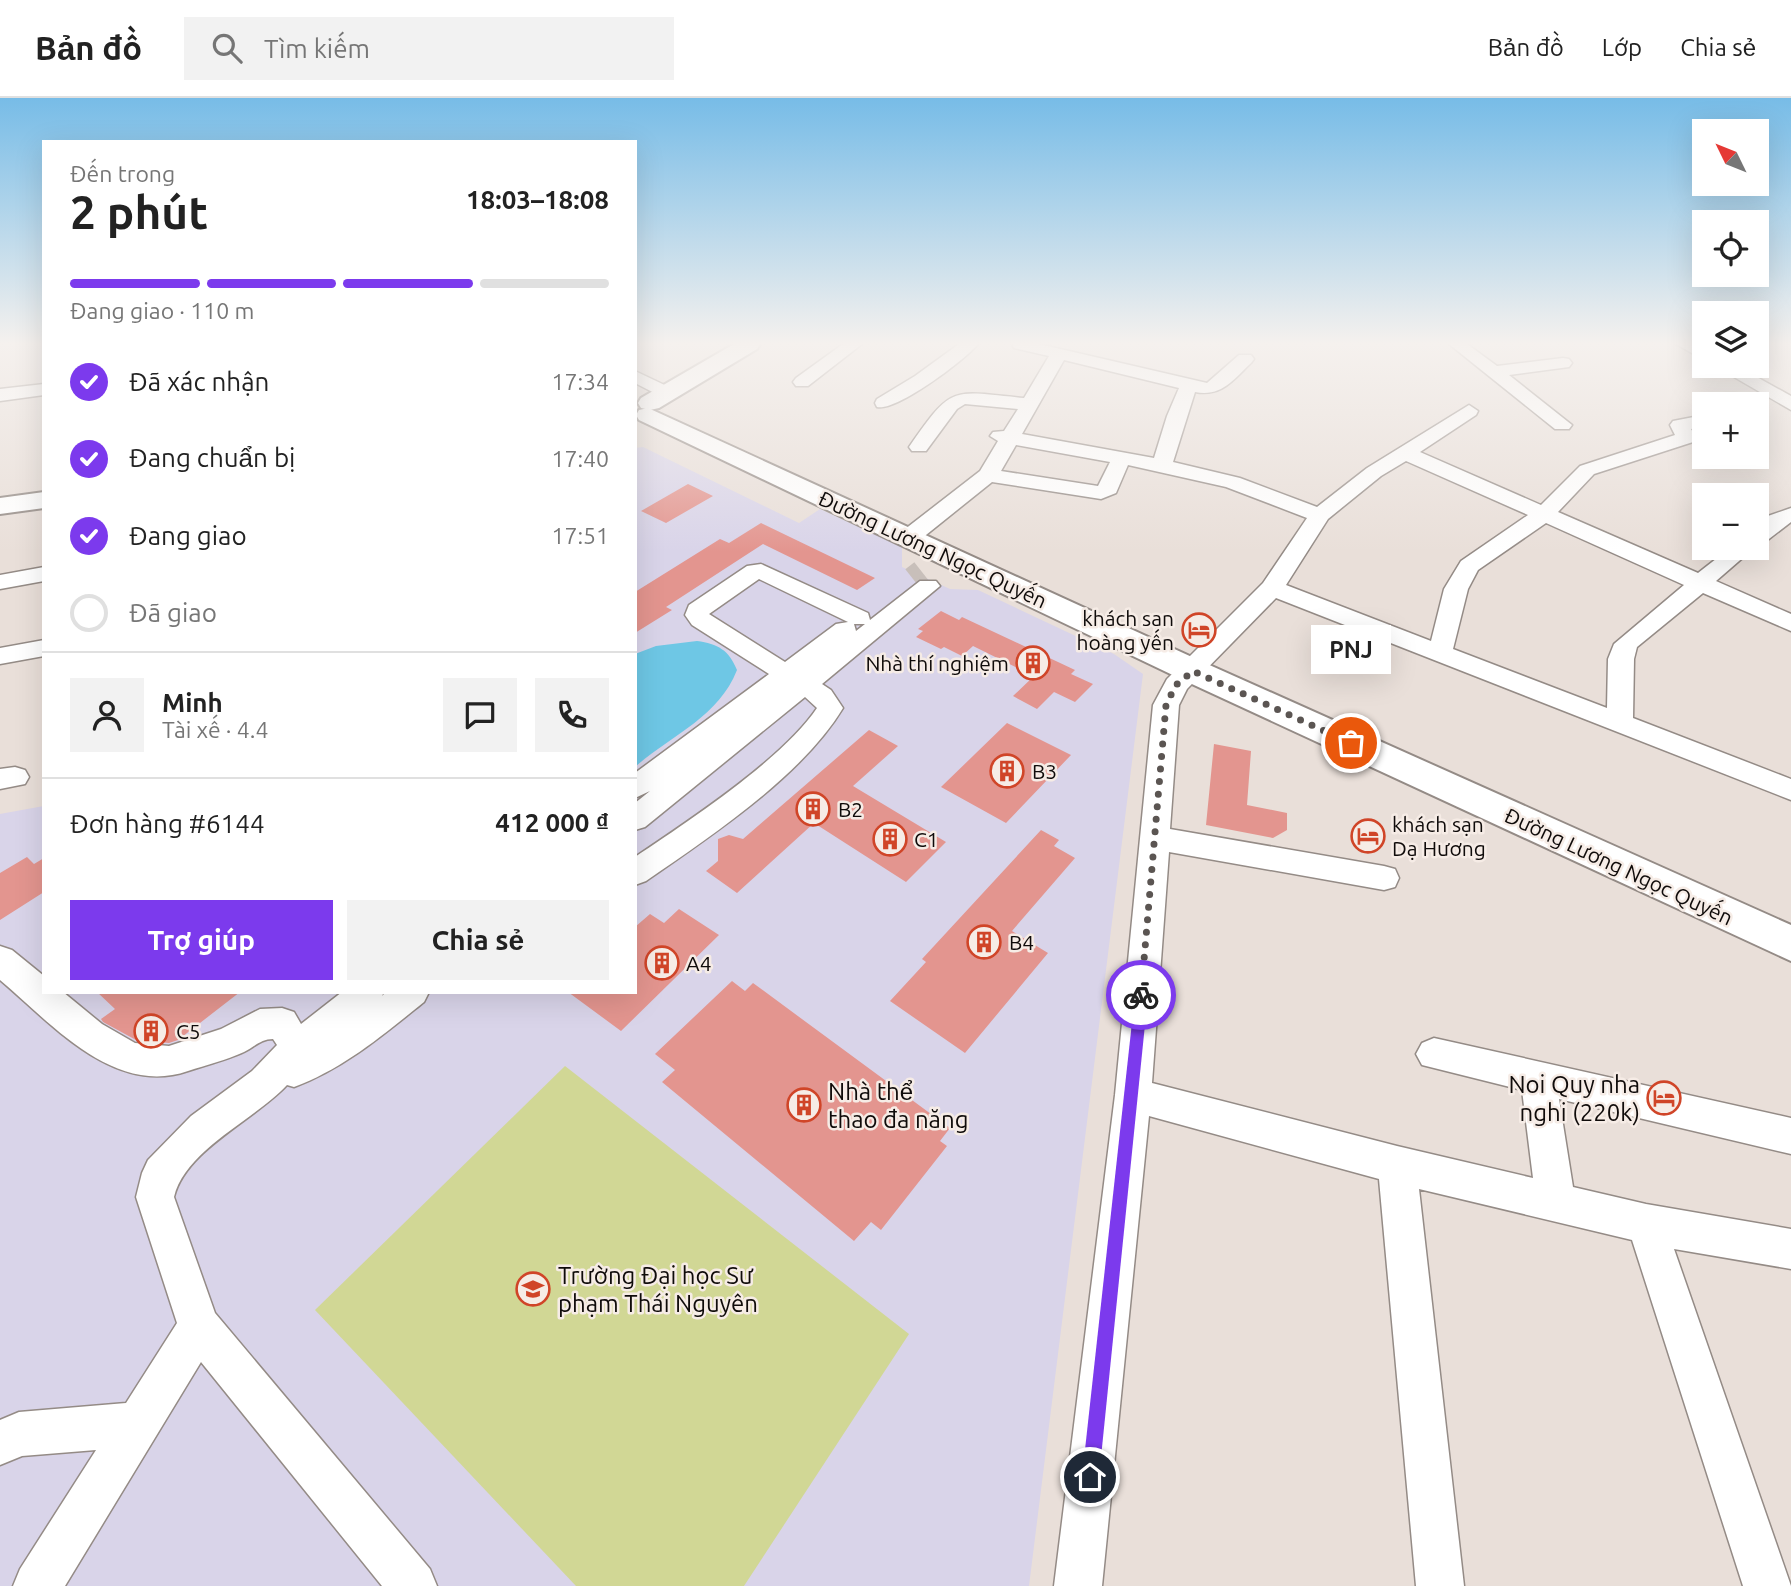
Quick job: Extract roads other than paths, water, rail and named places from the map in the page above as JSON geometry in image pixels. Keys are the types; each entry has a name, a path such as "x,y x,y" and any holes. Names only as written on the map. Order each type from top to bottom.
{"main road":[{"name":"Đường Lương Ngọc Quyến","path":"662,413 908,538 934,572 1193,671 1791,944"},
{"path":"0,506 42,500"}],"street":[{"path":"919,447 944,413"},
{"path":"908,538 988,475 1005,437 1023,413"},
{"path":"1162,465 1179,413"},
{"path":"1078,1586 1133,1095 1166,705 1176,685 1193,671 1272,588 1320,515 1374,472 1465,413"},
{"path":"1547,413 1562,425"},
{"path":"1440,653 1457,589 1469,566 1543,515 1587,470 1686,438 1680,425 1692,423"},
{"path":"1005,437 1162,465 1233,482 1320,515"},
{"path":"1405,453 1791,623"},
{"path":"988,475 1101,493 1109,489 1121,458"},
{"path":"1769,527 1791,514"},
{"path":"1620,724 1621,659 1626,644 1729,560"},
{"path":"637,872 712,817 817,729 830,708 822,696 701,620 697,610 755,571 761,571 859,618"},
{"path":"794,680 859,618 934,572"},
{"path":"637,813 644,791 714,742 934,572"},
{"path":"0,582 42,574"},
{"path":"1272,588 1791,790"},
{"path":"0,656 42,648"},
{"path":"1155,838 1384,878"},
{"path":"0,960 90,1035 130,1058 169,1062 231,1041 260,1024 282,1023 304,1056"},
{"path":"304,1056 365,994"},
{"path":"409,994 369,1026 304,1056 204,1128 161,1173 155,1197 199,1326 413,1586"},
{"path":"1434,1054 1791,1136"},
{"path":"1538,1080 1556,1202"},
{"path":"1133,1095 1397,1165 1646,1224 1791,1249"},
{"path":"1397,1165 1440,1586"},
{"path":"1646,1224 1767,1586"},
{"path":"37,1586 199,1326"},
{"path":"0,1443 19,1434 138,1424"}],"water":[{"path":"697,641 711,644 730,657 737,670 729,687 706,713 637,765 637,653 656,646"}],"tunnel":[{"path":"913,579 922,572"}],"place":[{"name":"khách sạn hoàng yến","path":"1199,630"},
{"name":"Nhà thí nghiệm","path":"1033,663"},
{"name":"PNJ","path":"1351,743"},
{"name":"B3","path":"1007,771"},
{"name":"B2","path":"813,809"},
{"name":"khách sạn Dạ Hương","path":"1368,836"},
{"name":"C1","path":"890,839"},
{"name":"B4","path":"984,942"},
{"name":"A4","path":"662,963"},
{"name":"C5","path":"151,1031"},
{"name":"Noi Quy nha nghi (220k)","path":"1664,1098"},
{"name":"Nhà thể thao đa năng","path":"804,1105"},
{"name":"Trường Đại học Sư phạm Thái Nguyên","path":"533,1289"}]}
